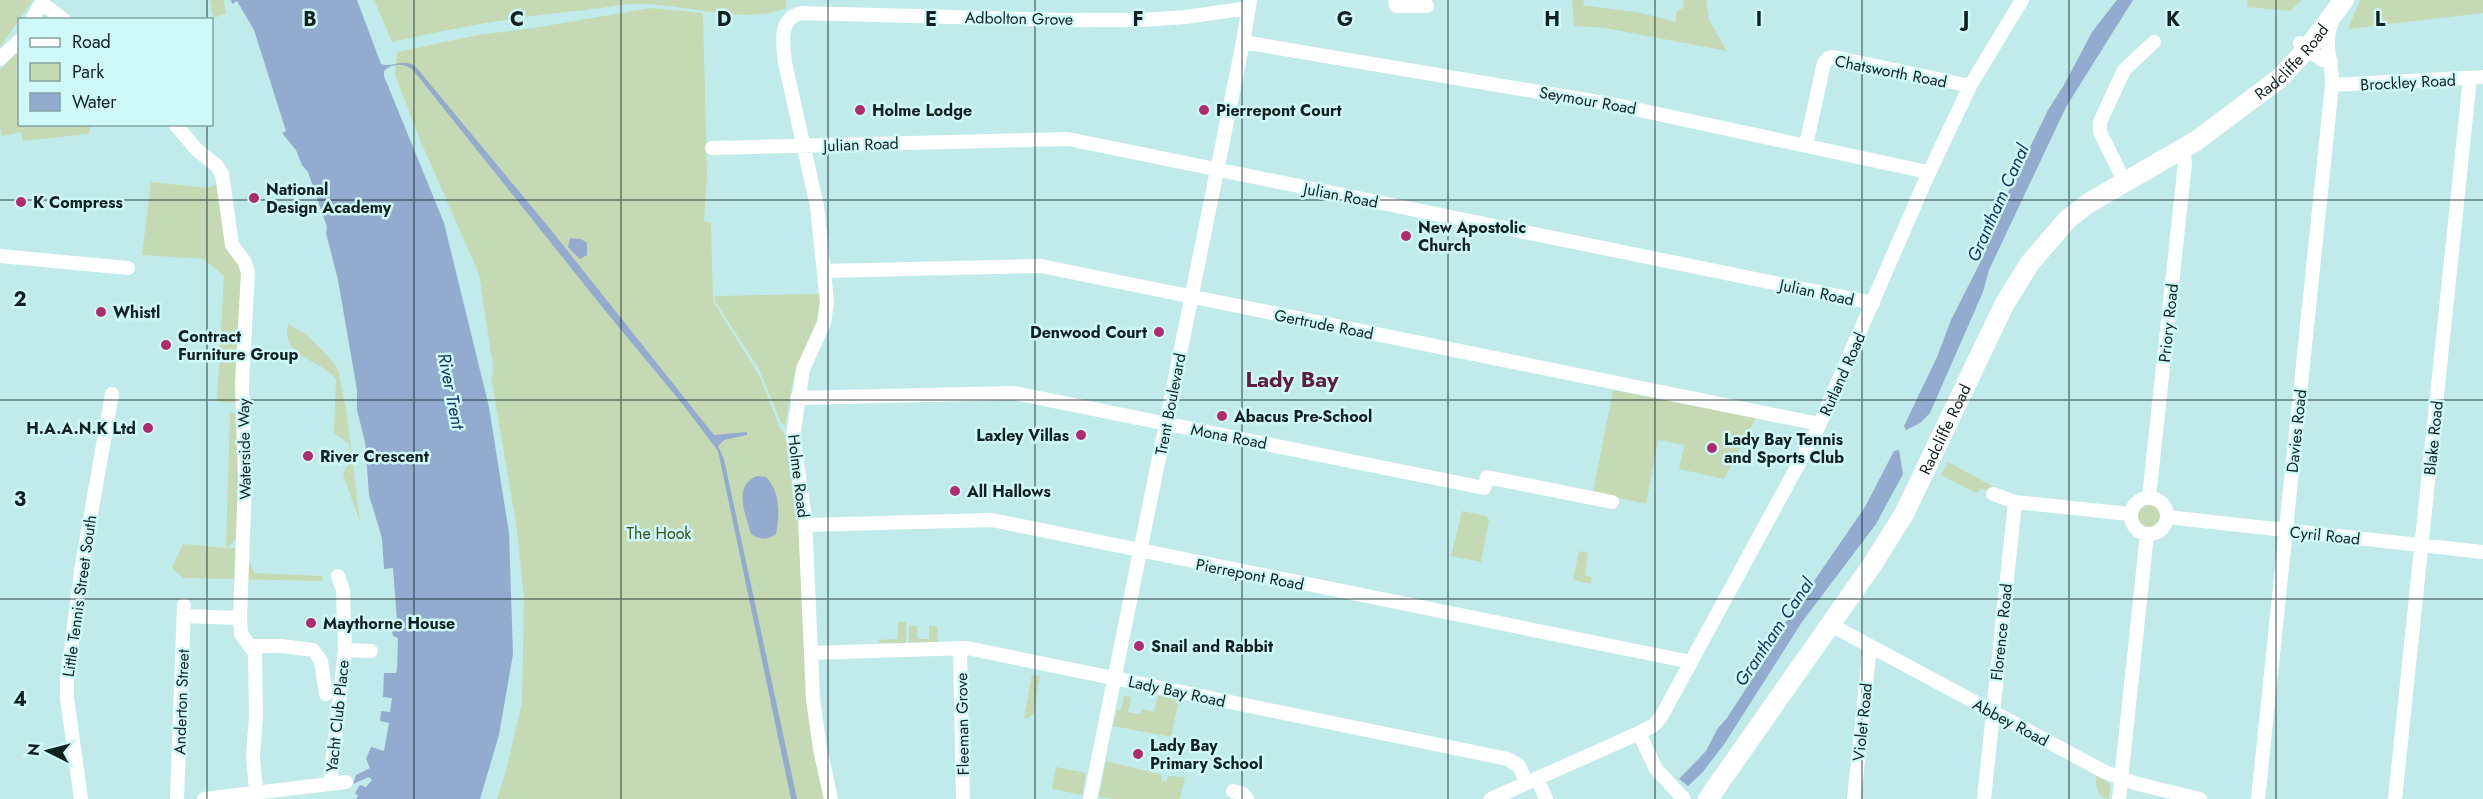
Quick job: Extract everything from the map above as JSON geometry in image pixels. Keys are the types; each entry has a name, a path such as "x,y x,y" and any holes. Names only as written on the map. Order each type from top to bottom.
{"highway":[{"name":"Radcliffe Road","path":"1708,799 1831,625 1904,514 2005,303 2030,263 2067,220 2099,195 2183,149 2231,115 2303,46 2319,19 2337,4"}],"street":[{"path":"1395,0 1396,6 1427,6"},
{"name":"Rutland Road","path":"1491,799 1638,733 1654,725 1661,717 1820,424 1927,177 1970,87 2022,0"},
{"path":"33,18 43,1 62,18"},
{"name":"Adbolton Grove","path":"789,18 801,13 1142,20 1185,17 1249,4"},
{"name":"Trent Boulevard","path":"1090,799 1249,4"},
{"name":"Davies Road","path":"2258,799 2332,85 2331,62 2326,36 2337,4"},
{"name":"Holme Road","path":"789,18 784,31 785,63 817,206 827,302 824,323 803,369 797,398 793,448 806,525 810,653 817,728 831,799"},
{"path":"0,59 18,42"},
{"name":"Seymour Road","path":"1243,42 1616,105 1923,171 1927,177"},
{"path":"2124,181 2100,132 2100,122 2124,70 2154,42"},
{"path":"2303,46 2322,60 2331,62"},
{"name":"Chatsworth Road","path":"1806,145 1824,63 1828,58 1834,57 1970,87"},
{"name":"Brockley Road","path":"2332,85 2476,78"},
{"name":"Blake Road","path":"2395,799 2421,545 2476,78"},
{"name":"Waterside Way","path":"178,126 196,149 217,166 222,174 232,245 244,261 248,272 242,383 245,481 240,618 241,634 255,653 256,716 253,756 256,792"},
{"name":"Julian Road","path":"712,148 1068,139 1873,303"},
{"name":"Priory Road","path":"2149,497 2185,163 2183,149"},
{"path":"0,256 128,268"},
{"name":"Gertrude Road","path":"825,271 1041,266 1820,424"},
{"name":"Mona Road","path":"797,398 1014,393 1484,488 1487,477 1612,502"},
{"name":"Little Tennis Street South","path":"81,799 67,698 67,679 82,566 112,394"},
{"path":"1993,494 2015,502 2130,514"},
{"path":"2149,497 2162,503 2167,517 2160,530 2147,534 2133,525 2130,514 2135,504 2149,497"},
{"name":"Florence Road","path":"1984,799 2015,502"},
{"name":"Cyril Road","path":"2167,517 2483,552"},
{"name":"Pierrepont Road","path":"806,525 992,520 1691,662"},
{"path":"2119,799 2147,534"},
{"name":"Yacht Club Place","path":"330,783 345,650 343,590 338,576"},
{"name":"Anderton Street","path":"177,799 184,610 240,618"},
{"name":"Abbey Road","path":"1831,625 2105,772 2200,799"},
{"path":"252,648 281,646 313,650 321,661 326,694"},
{"name":"Violet Road","path":"1854,799 1870,646"},
{"name":"Lady Bay Road","path":"810,653 960,649 1114,679 1508,759 1519,766 1546,799"},
{"name":"Fleeman Grove","path":"960,649 963,799"},
{"name":"Yacht Club Place","path":"345,650 371,651"},
{"path":"1638,733 1656,769 1684,799"},
{"path":"204,799 234,797 292,782 346,782"},
{"path":"1233,791 1243,794 1247,799"}],"green space":[{"path":"0,0 33,0 20,18 18,18 0,47"},
{"path":"210,0 224,0 226,14 213,18"},
{"path":"374,0 786,0 786,8 753,15 630,4 537,15 392,42"},
{"path":"1572,0 1584,0 1583,5 1641,13 1676,22 1676,12 1683,8 1684,0 1706,0 1709,20 1727,51 1605,28 1574,26"},
{"path":"2248,0 2302,0 2290,11 2247,7"},
{"path":"2360,0 2483,0 2483,13 2348,29"},
{"name":"The Hook","path":"650,8 703,13 707,175 704,221 711,223 713,301 760,377 780,428 787,437 802,525 826,799 497,799 522,702 524,597 516,523 491,377 494,373 479,274 421,142 395,75 397,52 478,35"},
{"path":"18,51 18,126 90,126 89,134 23,141 21,132 2,136 0,70"},
{"path":"151,182 207,188 220,183 225,240 229,251 242,264 243,269 236,403 217,401 224,276 204,259 142,255"},
{"path":"820,294 819,323 793,381 785,425 781,423 759,369 714,296"},
{"path":"288,324 307,335 338,369 347,415 360,522 343,474 351,458 349,444 334,433 336,379 296,351 287,335"},
{"name":"Lady Bay Tennis and Sports Club","path":"1613,390 1756,418 1724,479 1679,469 1684,445 1658,440 1646,504 1593,492"},
{"path":"230,412 238,415 242,464 238,537 227,548 244,548 254,573 322,576 323,581 183,578 172,568 183,544 226,548"},
{"path":"1948,462 1996,488 1994,492 1981,489 1976,493 1941,475"},
{"path":"2148,503 2153,504 2159,510 2159,520 2153,526 2148,527 2143,526 2137,520 2136,515 2137,510 2143,504"},
{"path":"1462,511 1486,516 1489,520 1481,562 1451,556"},
{"path":"1579,551 1588,553 1585,575 1592,577 1591,584 1573,580"},
{"path":"898,622 906,622 906,643 879,643 879,640 898,639"},
{"path":"909,625 917,626 918,639 929,639 929,626 937,626 938,642 909,643"},
{"path":"1032,675 1040,676 1034,712 1029,718 1024,718"},
{"path":"1158,695 1179,700 1171,737 1113,726 1117,710 1121,710 1124,696 1131,697 1128,712 1140,714 1142,709 1154,712"},
{"path":"1106,761 1162,775 1161,781 1166,782 1168,776 1185,777 1180,799 1099,797"},
{"path":"1056,767 1086,773 1082,795 1052,789"},
{"path":"2096,775 2110,784 2109,799 2102,797 2098,791"}],"water":[{"name":"River Trent","path":"231,0 357,0 381,64 407,63 416,67 551,230 714,435 747,432 747,435 724,440 718,446 724,459 797,799 791,799 718,451 413,70 398,65 387,68 384,76 444,223 489,407 509,533 513,654 499,735 480,799 356,799 358,796 355,793 360,785 366,787 372,780 369,777 353,784 356,775 370,768 366,759 371,747 384,751 389,723 380,721 381,711 390,712 392,698 383,697 384,673 396,673 397,670 398,638 393,636 390,621 397,620 393,568 384,569 382,538 369,495 365,442 357,410 357,390 338,280 326,233 327,227 308,172 302,165 296,150 282,133 286,131 254,30 237,1 232,4"},
{"name":"Grantham Canal","path":"2117,0 2133,0 2066,107 1989,270 1983,292 1930,413 1920,423 1906,430 1904,426 1937,357 1951,320 1984,255 1996,217 2048,110 2092,32"},
{"path":"570,238 581,239 587,243 587,255 580,259 568,247"},
{"name":"Grantham Canal","path":"1899,450 1903,474 1876,524 1802,622 1725,743 1702,773 1688,786 1679,779 1706,751 1718,728 1760,667 1774,639 1865,507 1894,451"},
{"path":"757,476 766,477 771,482 778,504 776,534 767,538 751,534 744,510 745,486 749,480"}],"place":[{"name":"Holme Lodge","path":"860,110"},
{"name":"Pierrepont Court","path":"1204,110"},
{"name":"National Design Academy","path":"254,198"},
{"name":"K Compress","path":"21,202"},
{"name":"New Apostolic Church","path":"1406,236"},
{"name":"Whistl","path":"101,312"},
{"name":"Denwood Court","path":"1159,332"},
{"name":"Contract Furniture Group","path":"166,345"},
{"name":"Abacus Pre-School","path":"1222,416"},
{"name":"H.A.A.N.K Ltd","path":"148,428"},
{"name":"Laxley Villas","path":"1081,435"},
{"name":"Lady Bay Tennis and Sports Club","path":"1712,448"},
{"name":"River Crescent","path":"308,456"},
{"name":"All Hallows","path":"955,491"},
{"name":"Maythorne House","path":"311,623"},
{"name":"Snail and Rabbit","path":"1139,646"},
{"name":"Lady Bay Primary School","path":"1138,754"}],"district":[{"name":"Lady Bay","path":"1292,379"}]}
